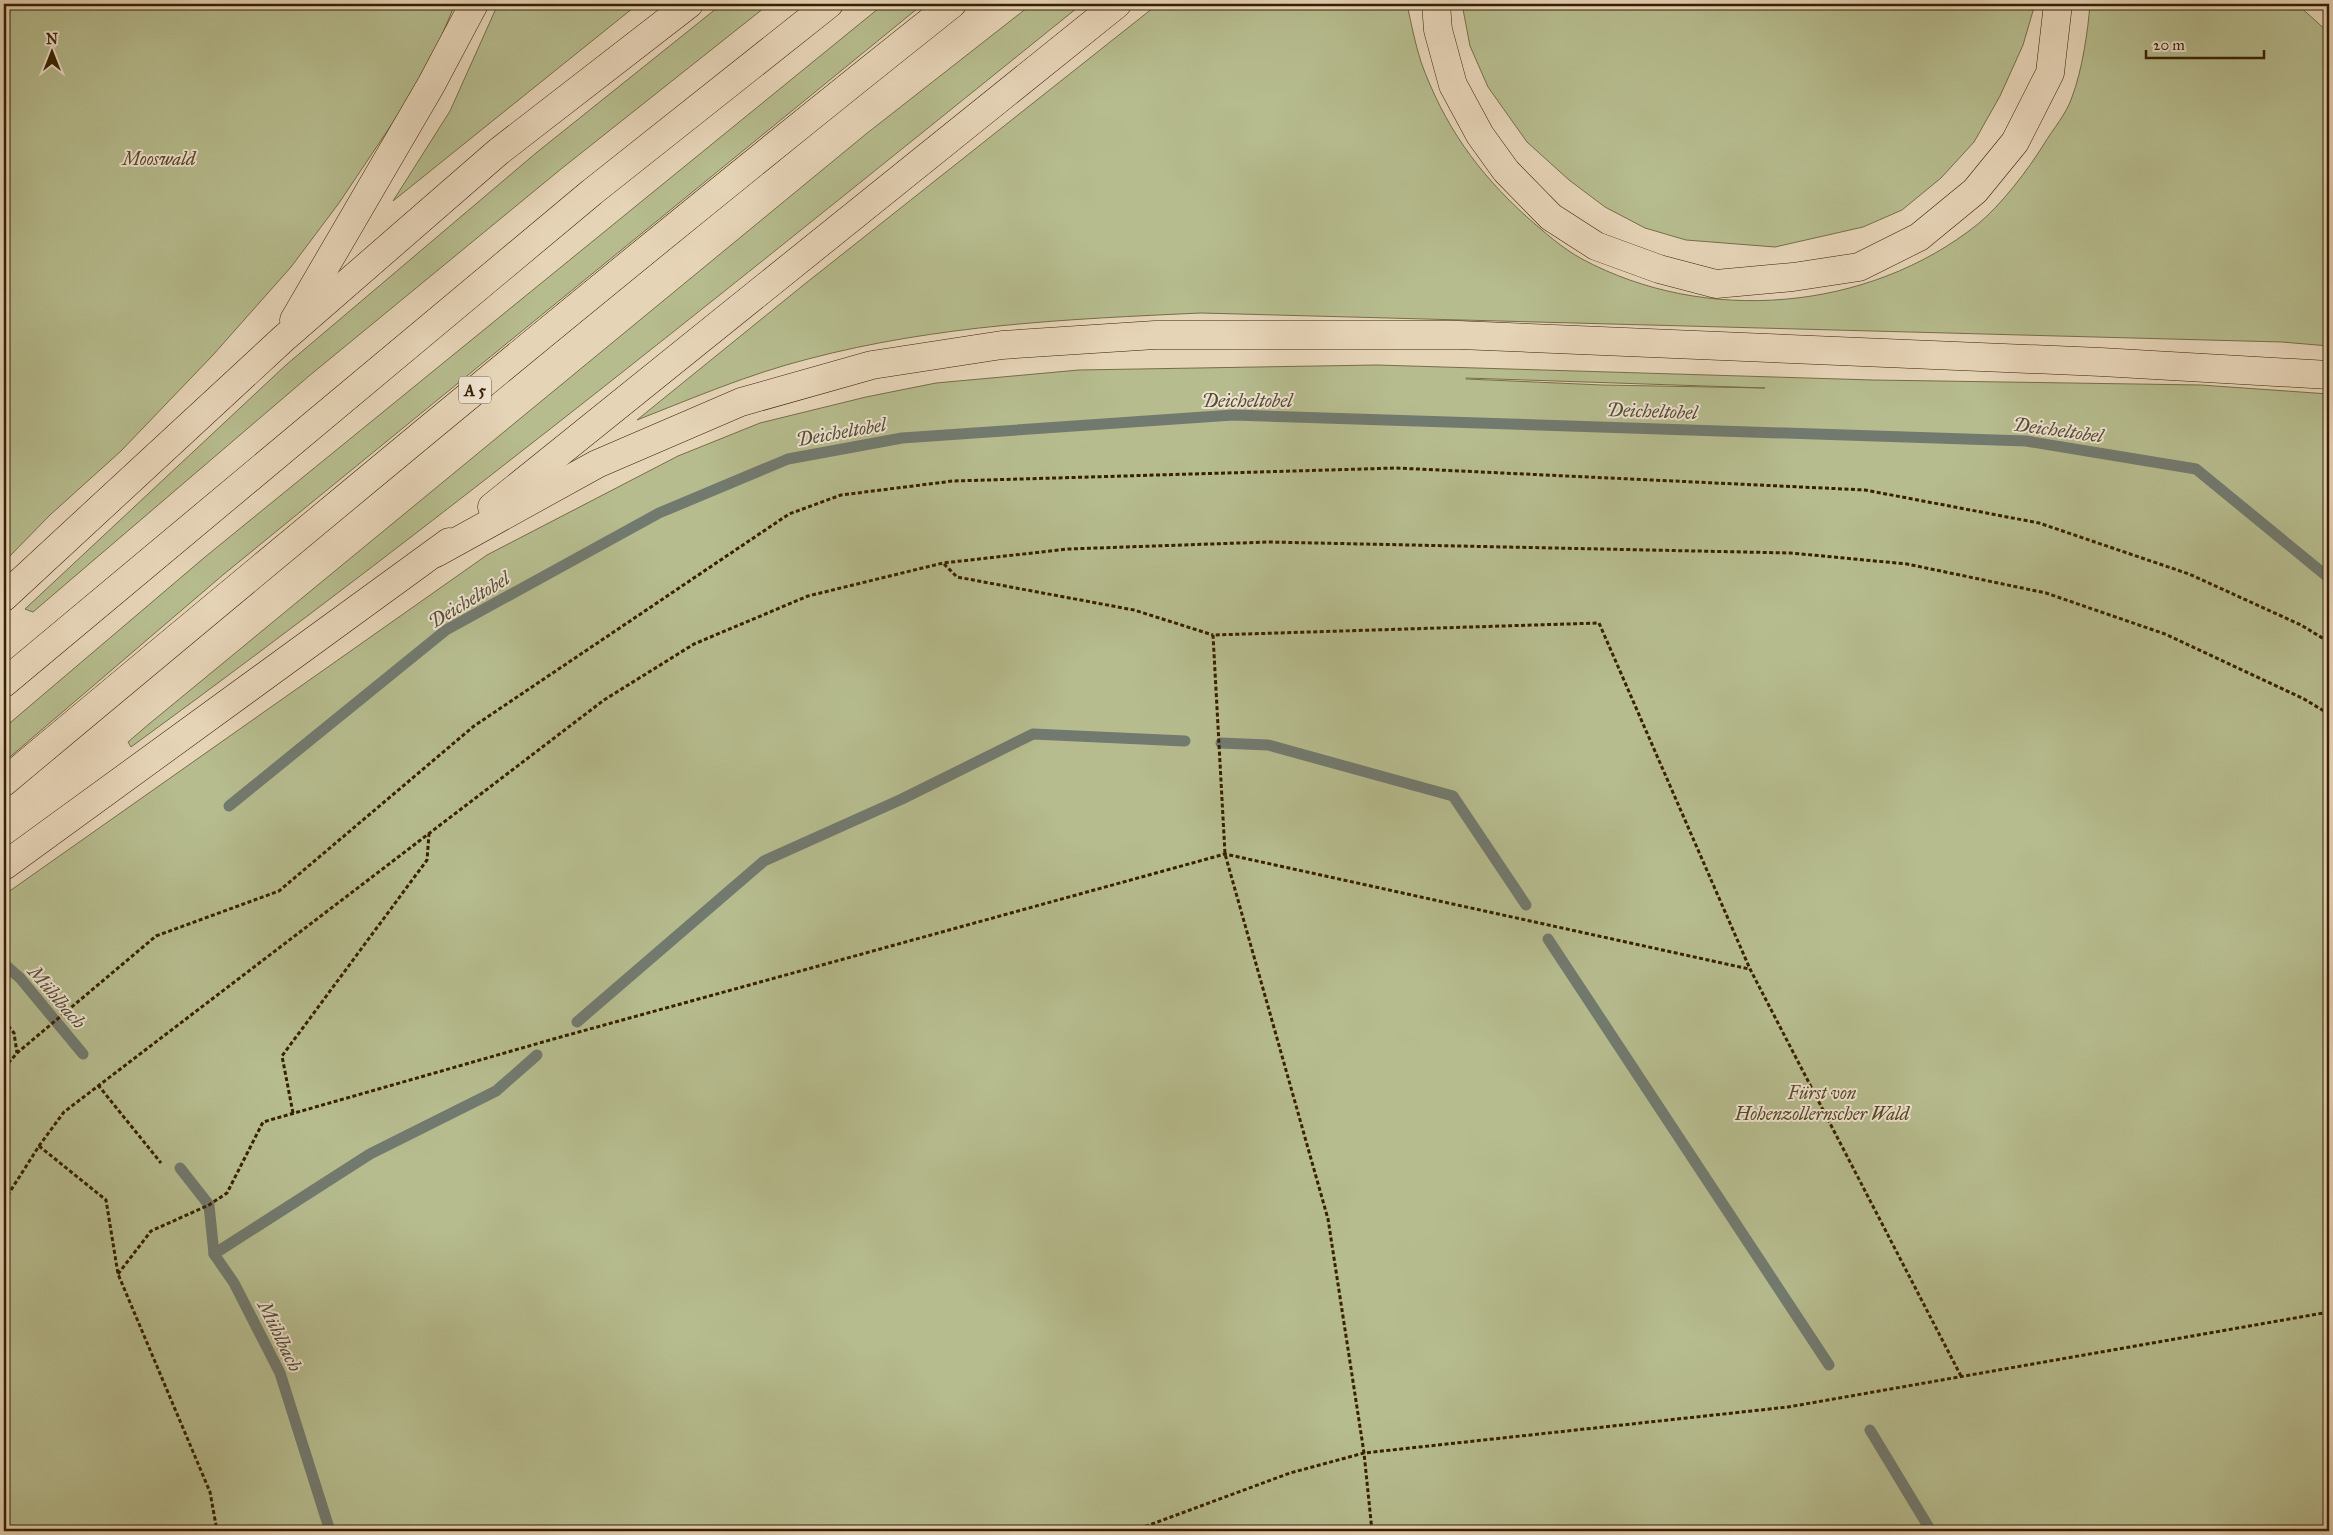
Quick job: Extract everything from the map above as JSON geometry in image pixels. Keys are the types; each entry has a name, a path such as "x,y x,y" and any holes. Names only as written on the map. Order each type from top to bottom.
{"highway":[{"path":"283,339 431,85 474,4"},
{"path":"4,598 283,339 498,152 689,4"},
{"path":"4,683 592,192 829,4"},
{"name":"A 5","path":"4,782 691,212 952,4"},
{"path":"4,866 436,553 1117,4"},
{"path":"1436,4 1438,30 1454,85 1480,135 1506,171 1551,217 1596,246 1658,268 1716,284 1793,277 1859,267 1919,236 1975,192 2015,142 2050,73 2058,4"},
{"path":"436,553 597,464 742,402 872,364 1002,345 1155,334 1459,334 2091,362 2329,375"}],"path":[{"path":"4,1068 17,1053 156,936 279,891 474,726 789,514 841,494 953,481 1396,468 1865,490 2039,523 2189,574 2301,625 2329,642"},
{"path":"4,1201 39,1146 64,1112 604,700 694,644 808,596 943,563 1068,549 1268,542 1791,553 1907,564 2046,593 2166,634 2304,699 2329,714"},
{"path":"943,563 958,578 1134,610 1213,635 1599,623 1750,969 1962,1378"},
{"path":"1213,635 1225,854 1328,1220 1364,1453 1372,1531"},
{"path":"293,1113 282,1056 427,860 429,834"},
{"path":"118,1274 151,1231 209,1205 227,1193 262,1122 557,1038 1225,854 1750,969"},
{"path":"4,1021 14,1033 17,1053"},
{"path":"98,1085 161,1163"},
{"path":"39,1146 106,1200 118,1274 210,1492 217,1531"},
{"path":"1133,1531 1290,1473 1364,1453 1788,1407 1962,1378 2329,1312"}],"green space":[{"name":"Mooswald","path":"4,4 455,4 434,54 412,94 339,203 291,267 213,355 121,451 50,515 4,562"},
{"path":"498,4 638,4 393,201 450,111"},
{"path":"722,4 769,4 561,169 309,376 33,612 25,609 286,365 536,153"},
{"path":"884,4 923,4 224,574 4,762 4,728 205,557"},
{"path":"1032,4 1082,4 492,474 373,566 131,747 128,742 149,724 866,134"},
{"path":"1158,4 1407,4 1421,62 1451,127 1493,183 1527,217 1553,240 1575,255 1630,280 1680,294 1732,300 1785,299 1837,291 1887,276 1934,253 1978,224 1996,207 2022,176 2067,109 2076,87 2082,63 2090,4 2297,4 2329,33 2329,346 2282,342 1201,313 1052,321 905,338 786,365 721,387 637,420 801,287"},
{"path":"1462,4 2035,4 2023,45 2000,96 1974,142 1941,178 1902,210 1863,227 1775,247 1686,240 1645,228 1605,207 1569,180 1527,142 1488,87 1470,46"},
{"name":"Fürst von Hohenzollernscher Wald","path":"1377,365 1873,380 2201,385 2329,394 2329,1531 4,1531 4,895 487,555 678,456 760,423 866,397 936,383 1079,370","holes":["1466,378 1765,388 1602,385"]}],"waterway":[{"name":"Deicheltobel","path":"229,806 446,630 659,513 788,459 902,438 1233,415 2026,441 2196,469 2329,578"},
{"path":"577,1022 764,861 902,799 1033,734 1185,741"},
{"path":"1221,743 1268,745 1453,796 1526,905"},
{"path":"1548,939 1829,1365"},
{"name":"Mühlbach","path":"4,964 20,978 83,1054"},
{"path":"214,1254 370,1154 496,1091 537,1055"},
{"name":"Mühlbach","path":"180,1168 209,1205 214,1254 234,1283 280,1373 330,1531"},
{"path":"1870,1430 1931,1531"}]}
